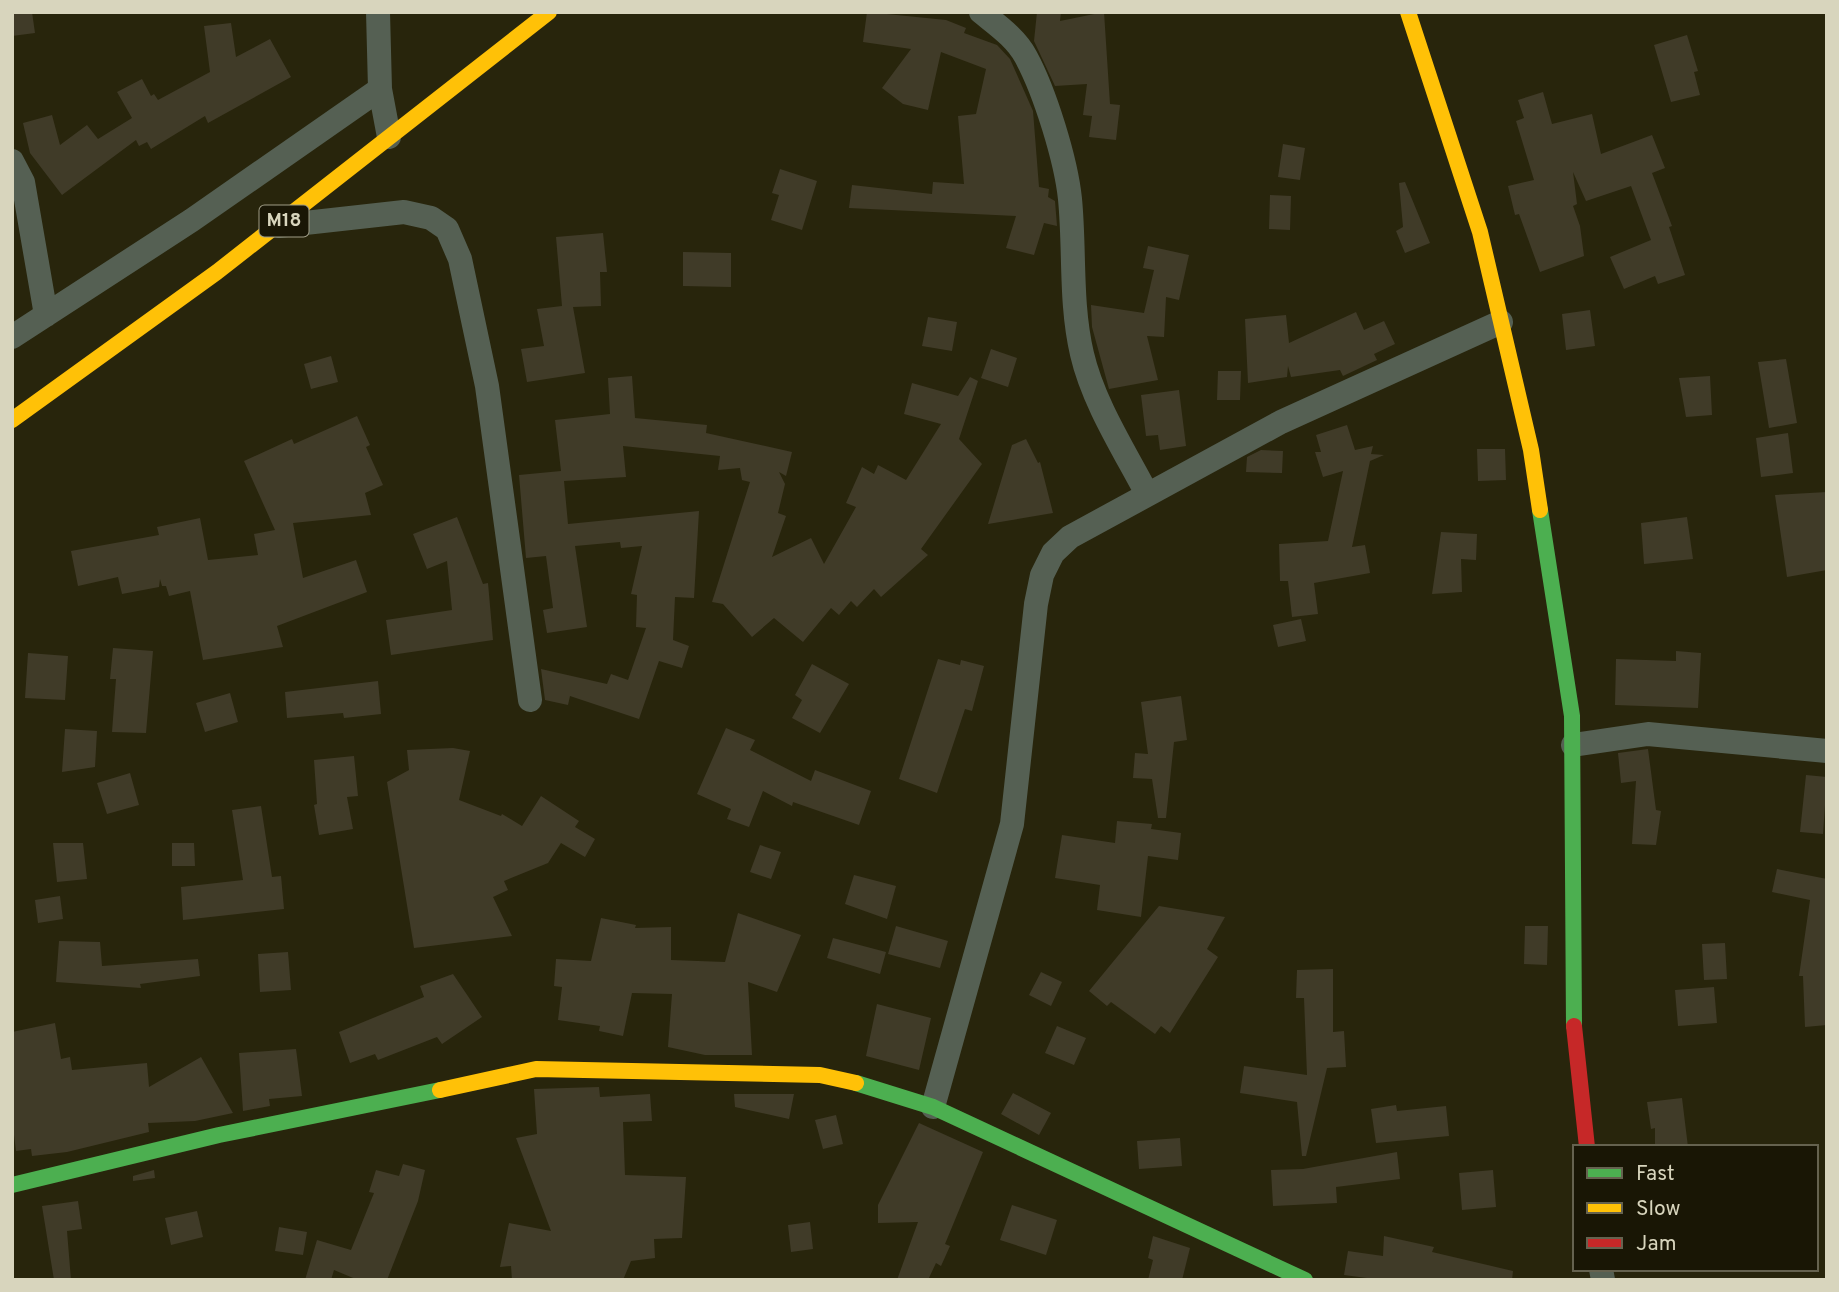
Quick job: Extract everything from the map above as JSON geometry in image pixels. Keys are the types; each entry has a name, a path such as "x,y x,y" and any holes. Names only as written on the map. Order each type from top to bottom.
{"street":[{"path":"378,12 380,89 389,137"},
{"name":"M18","path":"12,420 79,374 277,226 549,12"},
{"path":"981,12 1007,32 1026,56 1043,100 1064,163 1070,198 1075,300 1082,354 1097,396 1146,494"},
{"path":"1408,12 1480,232 1531,450 1572,716 1574,1033 1587,1145"},
{"path":"12,337 192,220 380,89"},
{"path":"12,161 23,182 46,315"},
{"path":"277,226 404,212 431,218 447,229 460,259 487,386 530,700"},
{"path":"933,1107 1012,824 1036,604 1042,575 1053,553 1070,537 1281,422 1501,322"},
{"path":"1573,745 1648,734 1827,751"},
{"path":"12,1185 219,1135 536,1069 597,1068 698,1074 820,1075 876,1087 933,1107 1305,1280"}],"building":[{"path":"12,12 32,12 35,33 12,36"},
{"path":"867,12 946,20 966,28 964,33 997,45 1010,59 1033,111 1039,187 1049,189 1048,197 1055,201 1057,226 1044,223 1034,255 1006,248 1016,216 849,208 852,185 932,194 933,182 964,184 958,116 976,114 986,69 941,52 928,110 903,104 882,88 911,49 863,42"},
{"path":"1037,12 1061,12 1060,21 1104,12 1110,104 1120,105 1116,140 1089,137 1092,116 1083,115 1087,84 1055,86 1034,41"},
{"path":"231,23 236,57 270,39 291,77 208,123 205,116 151,149 147,142 139,146 136,140 62,195 30,153 23,123 52,115 60,145 87,125 98,139 132,118 117,92 142,79 151,96 154,94 158,100 210,72 204,26"},
{"path":"1687,35 1698,71 1694,72 1700,95 1671,102 1654,45"},
{"path":"1543,92 1552,124 1592,114 1601,154 1652,135 1665,168 1652,173 1672,226 1669,227 1685,275 1658,284 1655,276 1624,289 1610,257 1651,240 1631,186 1586,201 1573,172 1577,204 1573,206 1580,226 1584,256 1540,272 1519,214 1515,215 1508,186 1534,180 1516,121 1524,118 1518,100"},
{"path":"1283,144 1305,148 1300,180 1278,177"},
{"path":"780,169 817,181 802,230 771,220 779,195 772,193"},
{"path":"1405,182 1430,243 1405,253 1396,231 1403,227 1399,183"},
{"path":"1270,195 1291,196 1290,230 1269,229"},
{"path":"603,233 607,272 600,272 601,306 573,307 585,373 527,382 521,349 544,346 537,309 562,306 556,237"},
{"path":"1148,246 1189,255 1179,300 1166,297 1164,337 1147,336 1158,380 1109,389 1092,327 1091,305 1144,313 1154,270 1143,268"},
{"path":"683,252 731,253 731,287 683,286"},
{"path":"1590,310 1595,346 1566,350 1562,314"},
{"path":"1356,312 1364,330 1384,321 1395,344 1374,354 1377,360 1343,376 1340,370 1291,377 1288,366 1287,377 1248,383 1245,319 1286,315 1289,343"},
{"path":"928,317 957,322 952,351 922,346"},
{"path":"991,349 1017,358 1008,387 981,378"},
{"path":"331,356 338,382 311,389 304,364"},
{"path":"1786,359 1797,423 1769,428 1758,362"},
{"path":"1218,371 1241,371 1240,400 1217,400"},
{"path":"632,376 635,418 707,425 706,433 792,452 786,476 779,472 785,484 778,513 786,516 772,557 811,538 824,564 856,507 846,503 862,467 874,474 878,465 906,480 941,424 904,414 912,383 958,396 970,377 978,381 959,439 982,464 921,549 928,555 881,597 874,589 857,607 851,601 839,615 831,608 803,642 774,618 752,637 723,604 712,602 750,482 742,480 740,468 718,470 720,456 623,446 626,477 564,481 568,524 699,511 694,598 675,597 673,640 689,646 682,668 659,661 639,719 570,696 568,705 545,700 541,669 607,684 611,674 628,680 646,628 636,627 637,595 631,594 642,546 621,548 620,542 575,546 587,627 547,633 543,610 553,608 546,556 526,558 519,475 561,471 555,420 610,414 608,378"},
{"path":"1710,376 1712,415 1686,417 1679,378"},
{"path":"1179,390 1186,446 1160,450 1158,435 1146,436 1141,395"},
{"path":"357,416 370,445 366,447 383,485 365,493 371,515 293,523 303,578 356,560 367,592 277,626 283,647 203,660 190,591 169,596 160,579 159,587 122,594 118,577 78,586 71,551 159,535 157,527 200,518 208,560 258,555 254,534 275,530 244,461 292,439 294,444"},
{"path":"1347,425 1355,450 1373,446 1371,454 1384,455 1370,461 1352,547 1365,545 1370,573 1314,583 1318,614 1292,617 1288,581 1280,581 1279,544 1328,541 1343,471 1323,477 1315,452 1321,452 1316,435"},
{"path":"1788,433 1793,473 1761,477 1756,438"},
{"path":"1026,439 1038,463 1040,462 1053,513 988,524 1012,445"},
{"path":"1477,449 1505,449 1506,480 1478,481"},
{"path":"1261,450 1283,451 1282,473 1246,472 1247,457"},
{"path":"1827,492 1827,570 1787,577 1775,495"},
{"path":"457,517 483,584 488,583 493,640 391,655 386,620 452,610 447,561 427,569 413,534"},
{"path":"1687,517 1693,559 1644,564 1641,523"},
{"path":"1441,532 1477,534 1476,560 1461,559 1462,592 1432,594"},
{"path":"1301,619 1306,641 1278,647 1273,625"},
{"path":"113,648 153,651 146,733 112,732 116,679 110,679"},
{"path":"1676,651 1701,653 1698,708 1615,705 1616,659 1676,661"},
{"path":"28,653 68,656 65,700 25,698"},
{"path":"938,659 960,665 961,660 984,666 972,711 965,709 937,793 899,779"},
{"path":"812,664 849,684 820,733 792,718 802,700 795,695"},
{"path":"378,681 381,714 344,718 343,713 287,718 285,692"},
{"path":"230,693 238,722 205,732 196,703"},
{"path":"1181,696 1187,740 1174,742 1166,818 1158,818 1152,779 1133,778 1135,753 1148,754 1141,702"},
{"path":"726,728 755,740 750,750 811,781 815,770 871,791 859,825 793,802 792,806 763,791 749,827 727,819 731,809 697,794"},
{"path":"65,729 97,731 95,767 62,772"},
{"path":"453,748 470,751 459,800 501,816 502,814 522,826 541,796 579,821 575,827 595,839 585,857 561,843 548,863 504,881 508,890 493,897 512,936 414,948 387,782 409,770 407,750"},
{"path":"1648,749 1656,810 1661,811 1656,845 1632,844 1636,781 1621,783 1618,753"},
{"path":"354,756 358,796 347,797 353,829 319,835 314,805 317,804 314,760"},
{"path":"130,773 139,805 107,814 97,783"},
{"path":"1806,775 1827,777 1823,834 1800,832"},
{"path":"261,806 272,877 281,876 284,909 183,920 181,887 243,880 232,810"},
{"path":"1117,821 1152,824 1151,829 1181,833 1178,860 1148,856 1141,917 1097,910 1100,885 1055,878 1062,835 1115,843"},
{"path":"53,843 83,843 87,879 57,882"},
{"path":"172,843 194,843 195,866 172,866"},
{"path":"760,845 781,852 771,879 750,872"},
{"path":"1777,869 1827,879 1827,1025 1805,1027 1803,976 1799,976 1810,900 1772,892"},
{"path":"854,875 896,886 887,919 845,904"},
{"path":"60,896 63,919 38,923 35,900"},
{"path":"1159,906 1225,917 1207,949 1218,957 1170,1033 1161,1026 1155,1034 1111,1002 1107,1006 1089,991"},
{"path":"738,913 801,935 777,992 748,982 752,1055 705,1055 668,1047 672,994 632,993 623,1036 599,1031 600,1026 558,1020 562,987 554,986 556,959 591,961 601,918 636,925 635,928 671,927 671,960 725,962"},
{"path":"896,926 948,941 940,968 888,954"},
{"path":"1525,926 1548,926 1547,965 1524,964"},
{"path":"833,938 886,952 880,974 827,958"},
{"path":"59,941 100,942 102,966 198,959 200,976 140,984 141,988 56,982"},
{"path":"1725,943 1727,979 1704,980 1702,944"},
{"path":"288,952 291,990 260,992 258,954"},
{"path":"1333,969 1333,1032 1344,1031 1346,1067 1327,1068 1306,1156 1302,1156 1297,1102 1240,1093 1244,1066 1307,1075 1304,998 1296,998 1297,970"},
{"path":"1041,972 1062,982 1051,1006 1029,995"},
{"path":"453,974 482,1017 442,1044 437,1037 378,1060 375,1054 350,1063 339,1032 424,997 420,986"},
{"path":"1714,987 1717,1023 1678,1026 1675,990"},
{"path":"877,1004 931,1018 919,1070 866,1056"},
{"path":"55,1023 61,1059 70,1057 72,1070 147,1063 149,1087 201,1057 233,1113 195,1121 148,1123 149,1132 67,1152 32,1156 31,1149 16,1151 12,1119 12,1032"},
{"path":"1057,1026 1086,1038 1074,1065 1045,1053"},
{"path":"296,1049 302,1096 269,1099 270,1106 243,1111 239,1053"},
{"path":"599,1087 600,1097 650,1094 652,1121 623,1122 625,1175 686,1177 682,1238 654,1239 655,1258 631,1261 623,1280 512,1280 511,1266 500,1267 509,1223 551,1231 516,1138 537,1134 534,1089"},
{"path":"1013,1093 1051,1113 1039,1135 1001,1114"},
{"path":"734,1094 794,1094 789,1119 735,1107"},
{"path":"1682,1098 1688,1145 1655,1145 1655,1128 1651,1129 1647,1102"},
{"path":"1396,1105 1397,1111 1446,1106 1449,1136 1376,1143 1371,1109"},
{"path":"836,1115 843,1144 823,1149 815,1120"},
{"path":"919,1123 983,1152 945,1244 950,1246 941,1266 936,1263 928,1280 897,1280 918,1222 878,1223 878,1205"},
{"path":"1180,1138 1182,1166 1139,1169 1137,1141"},
{"path":"1397,1152 1400,1179 1336,1187 1337,1203 1273,1206 1271,1170 1303,1169"},
{"path":"403,1164 425,1170 418,1201 387,1280 358,1280 334,1270 331,1280 305,1280 317,1240 351,1250 374,1193 369,1192 376,1170 399,1176"},
{"path":"154,1170 155,1178 133,1181 133,1176"},
{"path":"1493,1170 1496,1207 1462,1210 1459,1173"},
{"path":"78,1201 82,1229 67,1231 71,1280 54,1280 42,1206"},
{"path":"1012,1205 1057,1220 1046,1255 1000,1240"},
{"path":"197,1211 203,1237 171,1245 165,1218"},
{"path":"810,1222 813,1249 791,1252 788,1225"},
{"path":"279,1227 307,1232 303,1255 275,1251"},
{"path":"1153,1236 1190,1248 1182,1280 1148,1280 1153,1260 1148,1258"},
{"path":"1384,1236 1434,1247 1432,1252 1513,1271 1512,1280 1382,1280 1344,1275 1348,1251 1383,1256"}],"traffic: fast":[{"path":"1540,510 1572,716 1574,1026"},
{"path":"856,1083 933,1107 1305,1280"},
{"path":"12,1185 219,1135 440,1090"}],"traffic: slow":[{"path":"12,420 217,272 549,12"},
{"path":"1408,12 1480,232 1531,450 1540,510"},
{"path":"440,1090 536,1069 820,1075 856,1083"}],"traffic: jam":[{"path":"1574,1026 1587,1145"}]}
